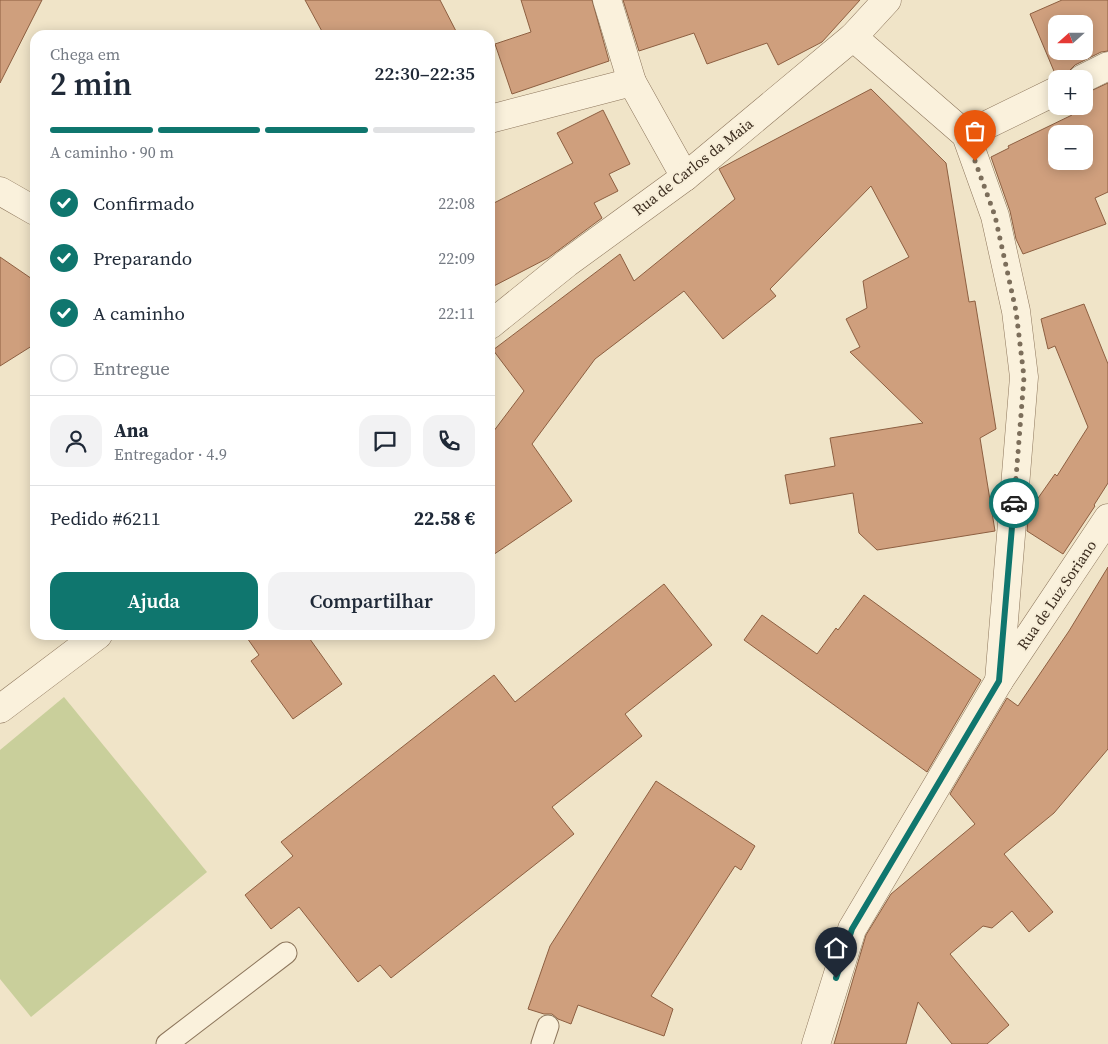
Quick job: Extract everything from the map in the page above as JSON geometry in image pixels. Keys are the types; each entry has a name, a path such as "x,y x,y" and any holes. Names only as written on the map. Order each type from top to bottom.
{"street":[{"path":"607,0 632,82 685,177"},
{"name":"Rua de Carlos da Maia","path":"495,321 567,263 685,177 853,37 887,0"},
{"path":"853,37 966,135 995,216 1016,311 1024,377 999,681"},
{"path":"1093,74 1108,66"},
{"path":"495,118 632,82"},
{"path":"966,135 1048,95"},
{"path":"0,191 30,208"},
{"name":"Rua de Luz Soriano","path":"816,1044 852,929 999,681 1108,518"},
{"path":"0,710 91,640"}],"lane":[{"path":"167,1044 286,953"}],"green space":[{"path":"64,697 207,872 31,1017 0,979 0,750"}],"building":[{"path":"0,0 42,0 0,83"},
{"path":"305,0 440,0 455,30 321,30"},
{"path":"521,0 592,0 609,61 512,94 495,44 531,32"},
{"path":"623,0 860,0 822,42 778,65 767,43 707,64 694,33 639,51"},
{"path":"1062,0 1108,0 1108,51 1093,56 1093,15 1048,15 1048,57 1030,14"},
{"path":"1049,60 1085,60 1070,70 1053,70"},
{"path":"1108,83 1108,192 1095,198 1106,224 1023,254 1016,239 1010,211 991,157 1009,148 1008,146 1048,127 1048,170 1093,170 1093,125 1051,125 1072,115 1093,115 1093,90"},
{"path":"871,89 946,163 969,302 975,301 996,429 980,438 995,531 877,550 859,533 853,493 790,504 785,475 835,466 830,438 923,423 850,352 860,347 846,319 867,308 863,281 909,257 871,186 770,289 776,296 723,339 684,291 595,359 532,444 572,501 495,554 495,429 524,391 495,353 495,348 620,254 634,281 735,199 719,169"},
{"path":"603,110 630,164 609,174 618,191 594,203 602,218 548,258 495,285 495,202 573,163 557,133"},
{"path":"0,257 30,278 30,347 0,366"},
{"path":"1084,304 1108,364 1108,483 1063,554 1027,531 1029,511 1055,474 1057,476 1088,427 1055,346 1048,349 1041,319"},
{"path":"1108,567 1108,749 1054,813 1004,854 1053,912 1029,932 1012,911 992,928 983,926 950,954 1009,1025 987,1044 952,1044 918,1002 906,1044 834,1044 866,935 891,894 975,824 950,794 1007,698 1018,706 1069,631"},
{"path":"664,584 712,645 625,714 642,736 552,807 574,834 391,978 380,965 358,982 299,907 271,929 245,895 293,856 281,842 494,675 515,702"},
{"path":"864,595 981,680 927,772 744,640 762,615 817,654"},
{"path":"248,640 311,640 342,684 293,719 251,661 259,655"},
{"path":"656,781 755,846 741,870 735,866 651,996 673,1009 664,1036 578,1005 571,1024 558,1019 552,1014 544,1014 528,1009 550,946"}],"way so far":[{"path":"975,161 995,216 1016,311 1024,377 1014,503"}],"route":[{"path":"836,978 852,929 999,681 1014,503"}]}
